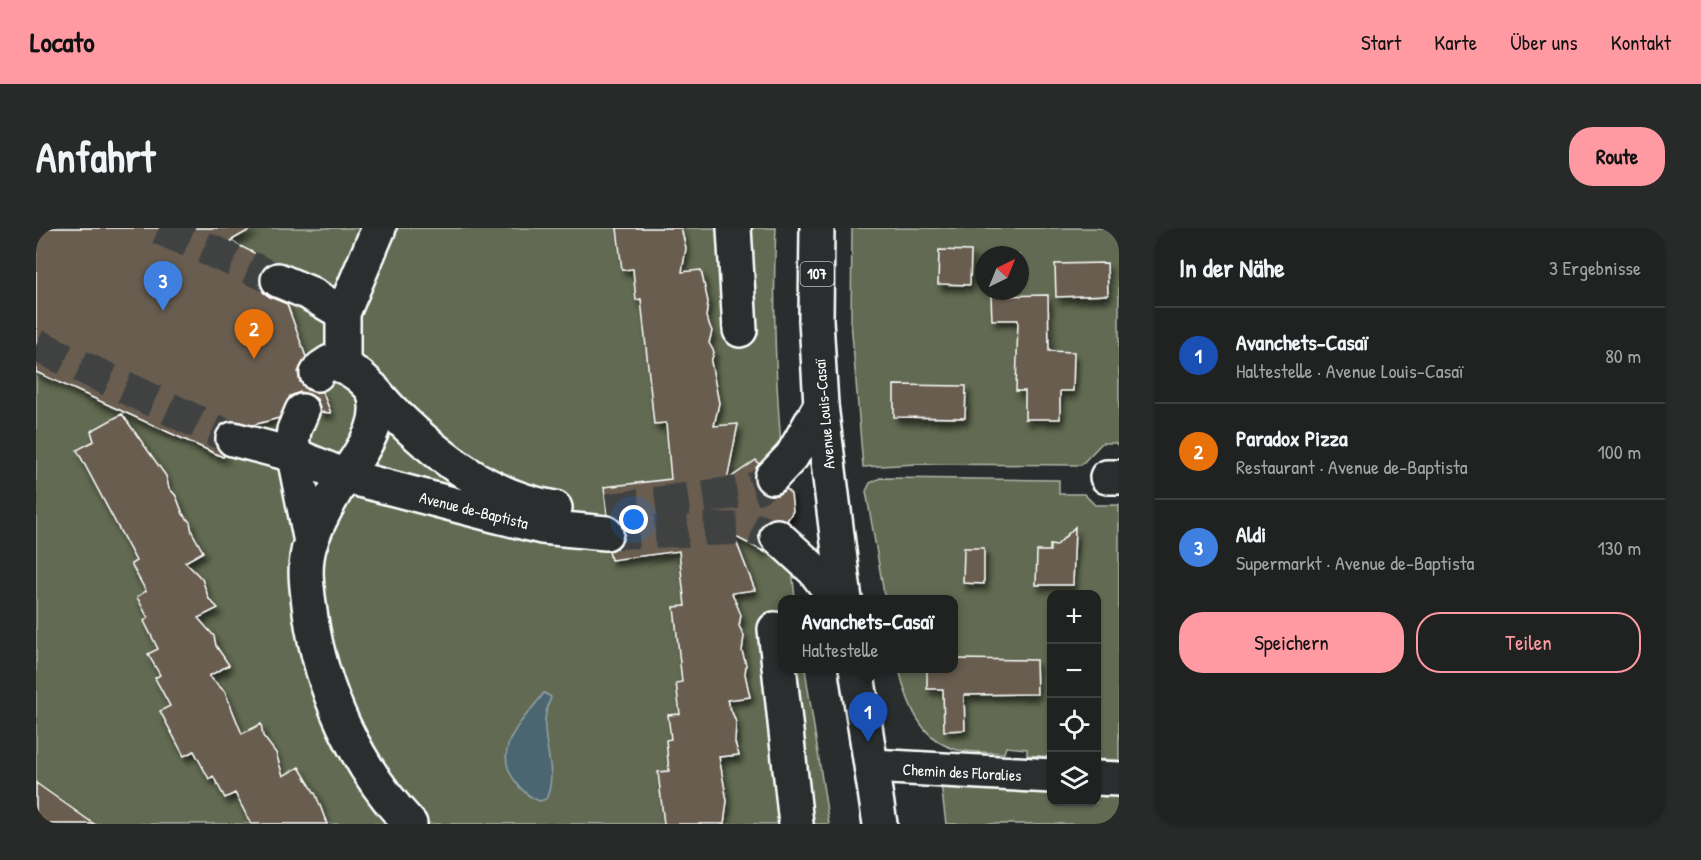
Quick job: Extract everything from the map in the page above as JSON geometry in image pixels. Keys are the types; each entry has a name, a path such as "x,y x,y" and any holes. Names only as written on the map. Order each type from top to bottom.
{"street":[{"path":"379,228 343,313 349,376 379,403 374,426 360,456 345,476 311,542 305,568 318,657 334,703 350,738 370,772 410,824"},
{"path":"734,228 740,330"},
{"name":"Avenue Louis-Casaï","path":"818,228 816,320 821,405 844,595"},
{"path":"278,280 309,293 343,313"},
{"name":"Avenue de-Baptista","path":"294,455 345,476 542,527 607,522 571,510 537,505 483,484 430,448 349,376"},
{"path":"772,477 792,456 821,405"},
{"path":"302,411 294,430 292,446 311,542"},
{"path":"233,439 294,455"},
{"path":"777,536 814,570 833,595"},
{"path":"775,629 778,657"},
{"path":"780,673 796,824"},
{"path":"857,673 880,824"},
{"name":"Chemin des Floralies","path":"872,766 1047,776"},
{"path":"1101,778 1119,780"}],"green space":[{"path":"36,228 776,228 776,367 795,595 778,595 778,673 806,673 829,824 36,824"},
{"path":"852,228 1119,228 1119,446 1115,443 1102,443 1081,465 917,464 863,467 851,321"},
{"path":"880,478 1059,480 1059,494 1084,494 1095,505 1119,505 1119,760 1101,759 1101,590 1047,590 1047,757 1027,755 1027,749 1006,747 1004,753 958,750 934,738 925,729 911,707 900,673 958,673 958,595 884,595 866,491 870,483"},
{"path":"941,784 1047,791 1047,806 1101,806 1101,794 1119,795 1119,824 946,824"}],"water":[{"path":"544,693 551,697 545,725 551,782 546,799 540,801 529,796 518,785 508,769 506,757 513,734"}],"building":[{"path":"36,228 253,228 230,241 272,262 261,272 260,283 263,292 287,304 306,357 298,372 300,382 307,390 322,391 331,413 320,412 317,399 300,392 290,396 279,418 253,425 228,421 219,426 215,435 215,444 225,455 223,457 36,372"},
{"path":"617,228 681,228 686,248 682,272 701,270 708,302 706,317 712,331 709,343 714,352 711,362 719,403 714,426 738,424 727,480 756,460 759,464 754,472 754,482 759,490 767,495 777,495 786,489 791,494 793,511 787,521 771,518 759,531 759,542 765,552 734,536 755,590 732,593 741,615 739,626 744,636 742,651 750,697 727,700 736,722 735,743 739,755 719,757 727,801 724,824 664,824 658,772 669,771 666,740 671,739 668,715 680,714 676,683 682,682 674,607 685,606 679,551 611,560 609,551 621,544 625,534 617,518 607,514 604,487 671,479 666,423 654,424 641,299 636,300 633,269 622,270"},
{"path":"939,250 971,251 970,285 938,284"},
{"path":"1107,263 1108,295 1056,297 1055,264"},
{"path":"1029,295 1048,295 1049,351 1074,352 1073,391 1060,391 1060,419 1025,419 1025,391 1016,391 1018,320 992,320 991,300 1029,300"},
{"path":"894,385 966,386 965,418 894,417"},
{"path":"122,414 166,476 169,488 190,522 192,532 203,552 185,562 202,579 209,599 218,608 198,618 214,636 216,646 229,665 209,676 225,692 242,734 261,724 263,736 276,753 283,776 299,767 316,795 327,824 251,824 235,793 225,798 213,776 209,779 194,751 184,756 160,711 170,706 155,678 160,675 148,654 158,649 144,621 148,618 137,597 146,591 131,564 136,561 77,450 94,441 91,431"},
{"path":"1075,527 1073,585 1036,585 1037,551 1050,551 1050,545 1056,546"},
{"path":"964,548 984,548 984,584 963,583"},
{"path":"958,659 1036,660 1037,694 964,695 965,730 944,731 943,689 927,689 927,673 958,673"},
{"path":"36,783 94,824 36,824"}],"tunnel":[{"path":"159,228 278,280"},
{"path":"36,345 233,439"},
{"path":"607,510 747,491 758,487 772,477"},
{"path":"606,533 750,528 777,536"}],"place":[{"name":"Aldi","path":"163,311"},
{"name":"Paradox Pizza","path":"254,359"},
{"name":"Avanchets-Casaï","path":"868,742"}]}
